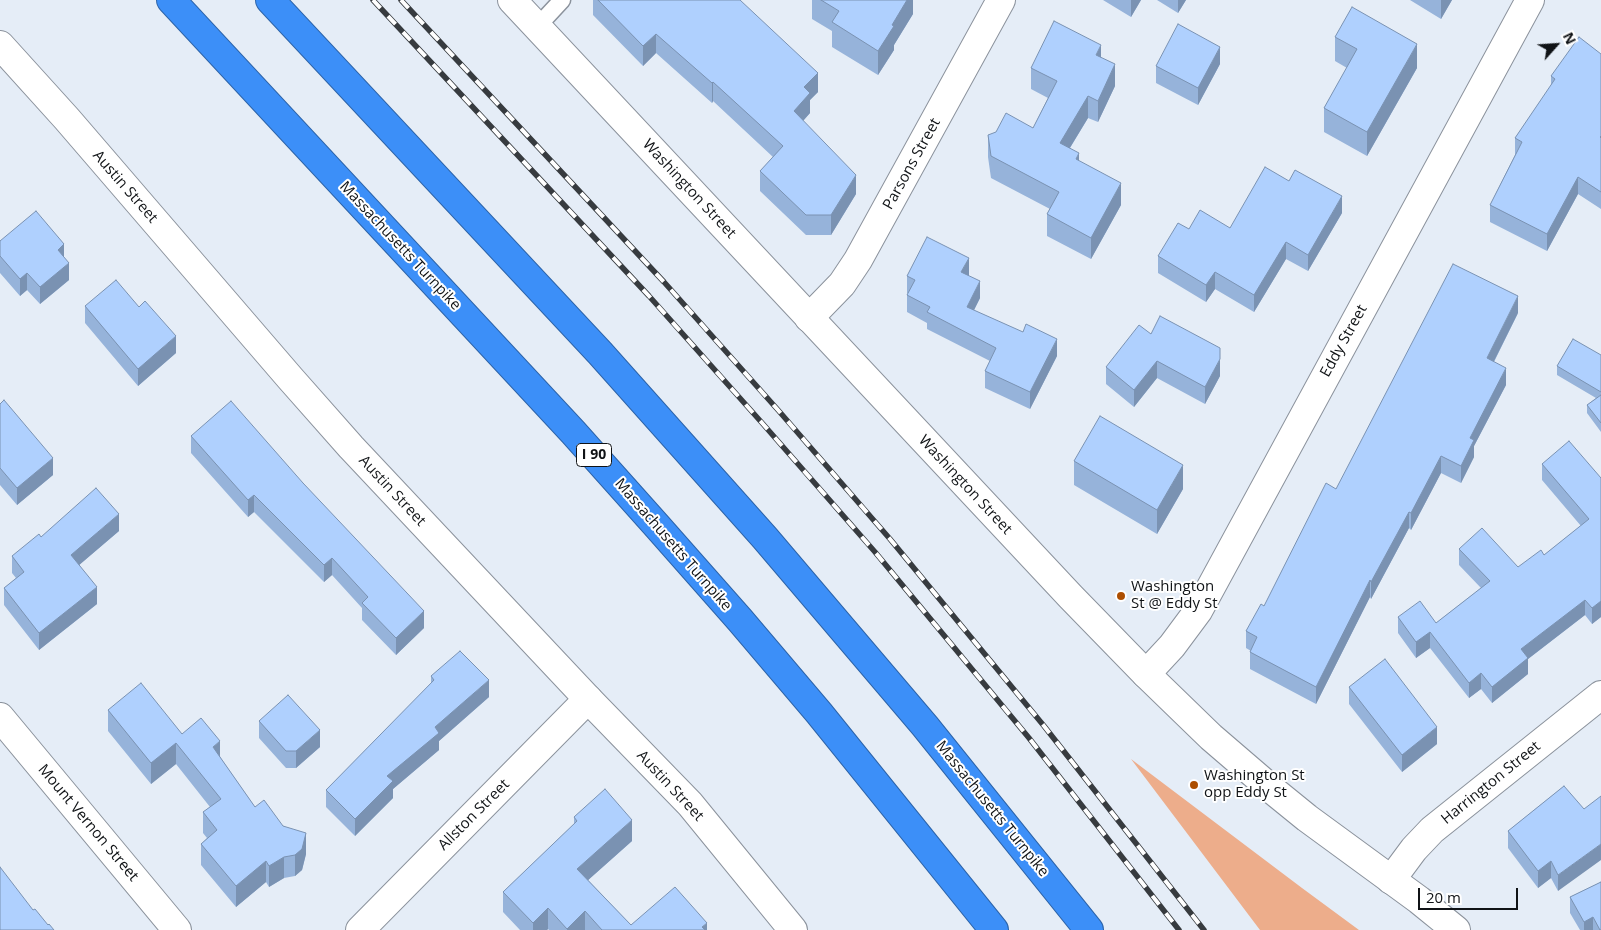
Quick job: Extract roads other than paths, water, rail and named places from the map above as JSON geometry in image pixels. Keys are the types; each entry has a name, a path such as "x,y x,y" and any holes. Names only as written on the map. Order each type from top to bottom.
{"highway":[{"name":"Massachusetts Turnpike","path":"170,0 573,432 657,526 746,627 825,721 994,930"},
{"name":"Massachusetts Turnpike","path":"270,0 600,353 759,531 925,726 1089,930"}],"main road":[{"name":"Washington Street","path":"512,0 1071,597 1146,674 1211,737 1268,786 1330,836 1456,930"},
{"name":"Parsons Street","path":"809,318 842,284 858,260 1002,0"},
{"name":"Eddy Street","path":"1146,674 1172,646 1198,610 1530,0"},
{"name":"Austin Street","path":"0,45 67,119 351,447 588,699 690,804 793,930"},
{"name":"Harrington Street","path":"1391,880 1414,849 1432,830 1601,695"},
{"name":"Allston Street","path":"360,930 588,699"},
{"name":"Mount Vernon Street","path":"0,717 177,930"}],"lane":[{"path":"537,27 562,0"}],"railway":[{"path":"373,0 649,296 875,552 1029,738 1179,930"},
{"path":"401,0 664,282 890,539 1044,726 1204,930"}],"place":[{"name":"Washington St @ Eddy St","path":"1121,596"},
{"name":"Washington St opp Eddy St","path":"1194,785"}]}
